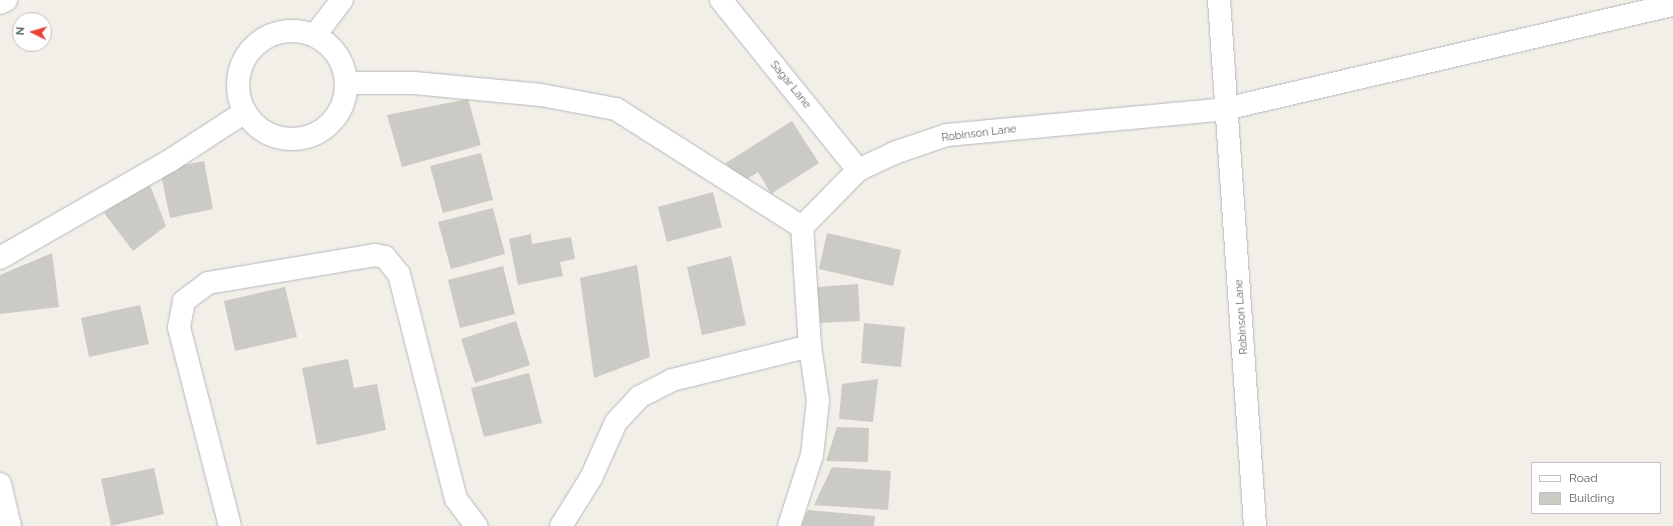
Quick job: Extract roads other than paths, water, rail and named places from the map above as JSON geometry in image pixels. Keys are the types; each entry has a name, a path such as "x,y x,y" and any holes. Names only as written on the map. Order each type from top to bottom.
{"street":[{"path":"0,4 6,0"},
{"path":"315,35 342,0"},
{"name":"Sagar Lane","path":"721,0 858,170"},
{"name":"Robinson Lane","path":"1219,0 1225,109 1231,157 1255,526"},
{"path":"1225,109 1673,5"},
{"path":"282,31 299,31 315,35 337,55 344,68 346,83 344,99 338,113 328,126 314,134 299,139 283,139 268,134 255,124 245,112 239,96 238,79 243,62 252,48 266,37 282,31"},
{"path":"346,83 414,83 541,95 616,109 802,227"},
{"name":"Robinson Lane","path":"858,170 894,153 947,135 1225,109"},
{"path":"0,258 171,160 245,112"},
{"path":"789,526 813,447 818,401 810,346 802,227 858,170"},
{"path":"230,526 179,327 184,301 208,283 374,254 385,257 399,274 456,499 476,526"},
{"path":"561,526 591,478 616,422 639,397 672,380 810,346"},
{"path":"0,484 10,526"}]}
